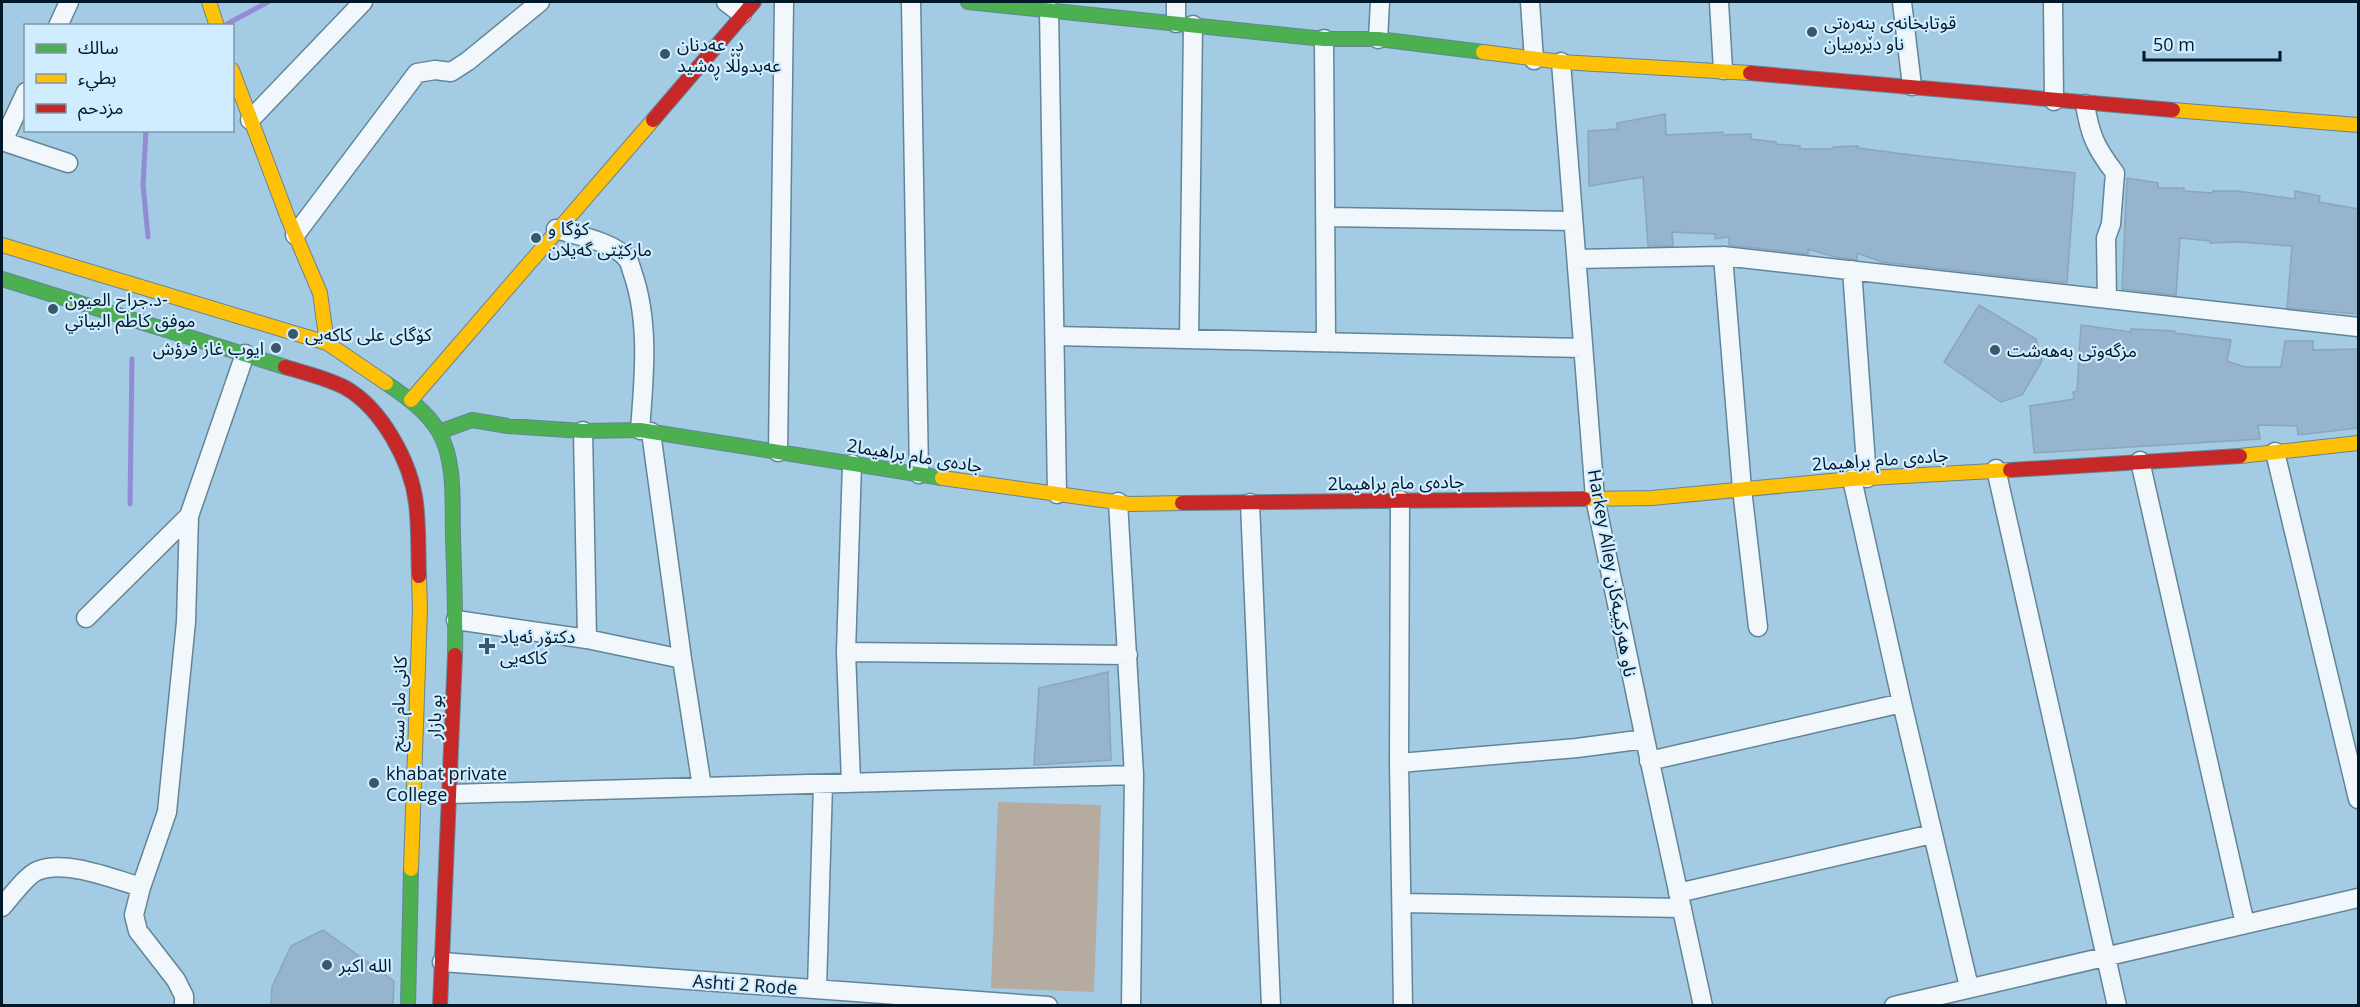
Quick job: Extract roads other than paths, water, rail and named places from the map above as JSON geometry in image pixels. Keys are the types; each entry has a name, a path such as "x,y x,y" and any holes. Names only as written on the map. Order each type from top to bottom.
{"street":[{"path":"59,24 69,2"},
{"path":"209,2 216,24"},
{"path":"250,120 363,2"},
{"path":"295,235 417,73 435,70 452,72 540,2"},
{"path":"411,400 748,8 726,2"},
{"path":"778,452 784,2"},
{"path":"911,2 919,474"},
{"path":"968,2 1324,39 1378,39 1534,60 1723,70 2085,104 2358,125"},
{"path":"1176,2 1184,24 1190,339"},
{"path":"1378,39 1380,2"},
{"path":"1530,2 1534,60"},
{"path":"1719,2 1723,70"},
{"path":"1902,2 1912,86"},
{"path":"2053,2 2054,101"},
{"path":"1049,10 1057,494"},
{"path":"1324,39 1327,217 1326,342"},
{"name":"Harkey Alley ناو هەركييەكان","path":"1561,62 1595,498 1649,761 1703,1005"},
{"path":"234,76 295,235 320,293 327,343"},
{"path":"24,96 2,141 68,163"},
{"path":"2085,104 2088,124 2096,147 2115,173 2111,224 2106,238 2107,298"},
{"path":"1327,217 1574,221"},
{"path":"556,229 596,240 627,258 640,292 645,361 645,431 702,787"},
{"path":"2,244 327,343 411,400 439,432"},
{"path":"1577,259 1723,256 2358,327"},
{"path":"1723,256 1742,489 1758,627"},
{"path":"1852,270 1859,478 1902,703 1969,987"},
{"name":"کانی مام سنج","path":"2,279 339,385 376,413 401,452 416,501 428,853 408,1005"},
{"path":"1055,336 1582,348"},
{"path":"184,1005 184,996 176,980 138,931 135,915 141,887 167,812 186,622 189,516 245,354"},
{"name":"جادەی مام براهیما2","path":"439,432 472,420 508,426 583,431 645,431 852,464 1130,504 1652,498 1859,478 2275,452 2358,443"},
{"path":"583,431 587,639"},
{"name":"بو بازار","path":"439,432 451,476 456,620 450,794 428,853 442,962 440,1005"},
{"path":"2275,452 2358,799"},
{"path":"2140,461 2245,924"},
{"path":"851,783 846,652 852,464"},
{"path":"1996,469 2117,1005"},
{"path":"1400,500 1399,763 1403,1005"},
{"path":"1118,502 1134,775 1131,1005"},
{"path":"1250,503 1271,1005"},
{"path":"86,618 189,516"},
{"path":"456,620 587,639 682,659"},
{"path":"846,652 1128,655"},
{"path":"1649,761 1902,703"},
{"path":"1399,763 1586,747 1645,739"},
{"path":"450,794 1134,775"},
{"path":"817,989 823,784"},
{"path":"1403,903 1680,901 1932,834"},
{"path":"2,907 36,871 57,867 83,870 141,887"},
{"path":"1894,1005 2358,898"},
{"name":"Ashti 2 Rode","path":"442,962 817,989 893,1000 1048,1005"}],"waterway":[{"path":"227,24 268,2"},
{"path":"146,132 143,185 148,237"},
{"path":"130,504 132,359"}],"place":[{"name":"قوتابخانەى بنەرەتى ناو دێرەييان","path":"1812,32"},
{"name":"د. عەدنان عەبدوڵڵا ڕەشید","path":"665,54"},
{"name":"کۆگا و مارکێتی گەیلان","path":"536,238"},
{"name":"د.جراح العيون- موفق كاطم البياتي","path":"53,309"},
{"name":"کۆگای علی کاکەیی","path":"293,334"},
{"name":"ايوب غاز فرؤش","path":"276,348"},
{"name":"مزگەوتی بەهەشت","path":"1995,350"},
{"name":"دکتۆر ئەیاد کاکەیی","path":"487,646"},
{"name":"khabat private College","path":"374,783"},
{"name":"اللە اكبر","path":"327,965"}]}
